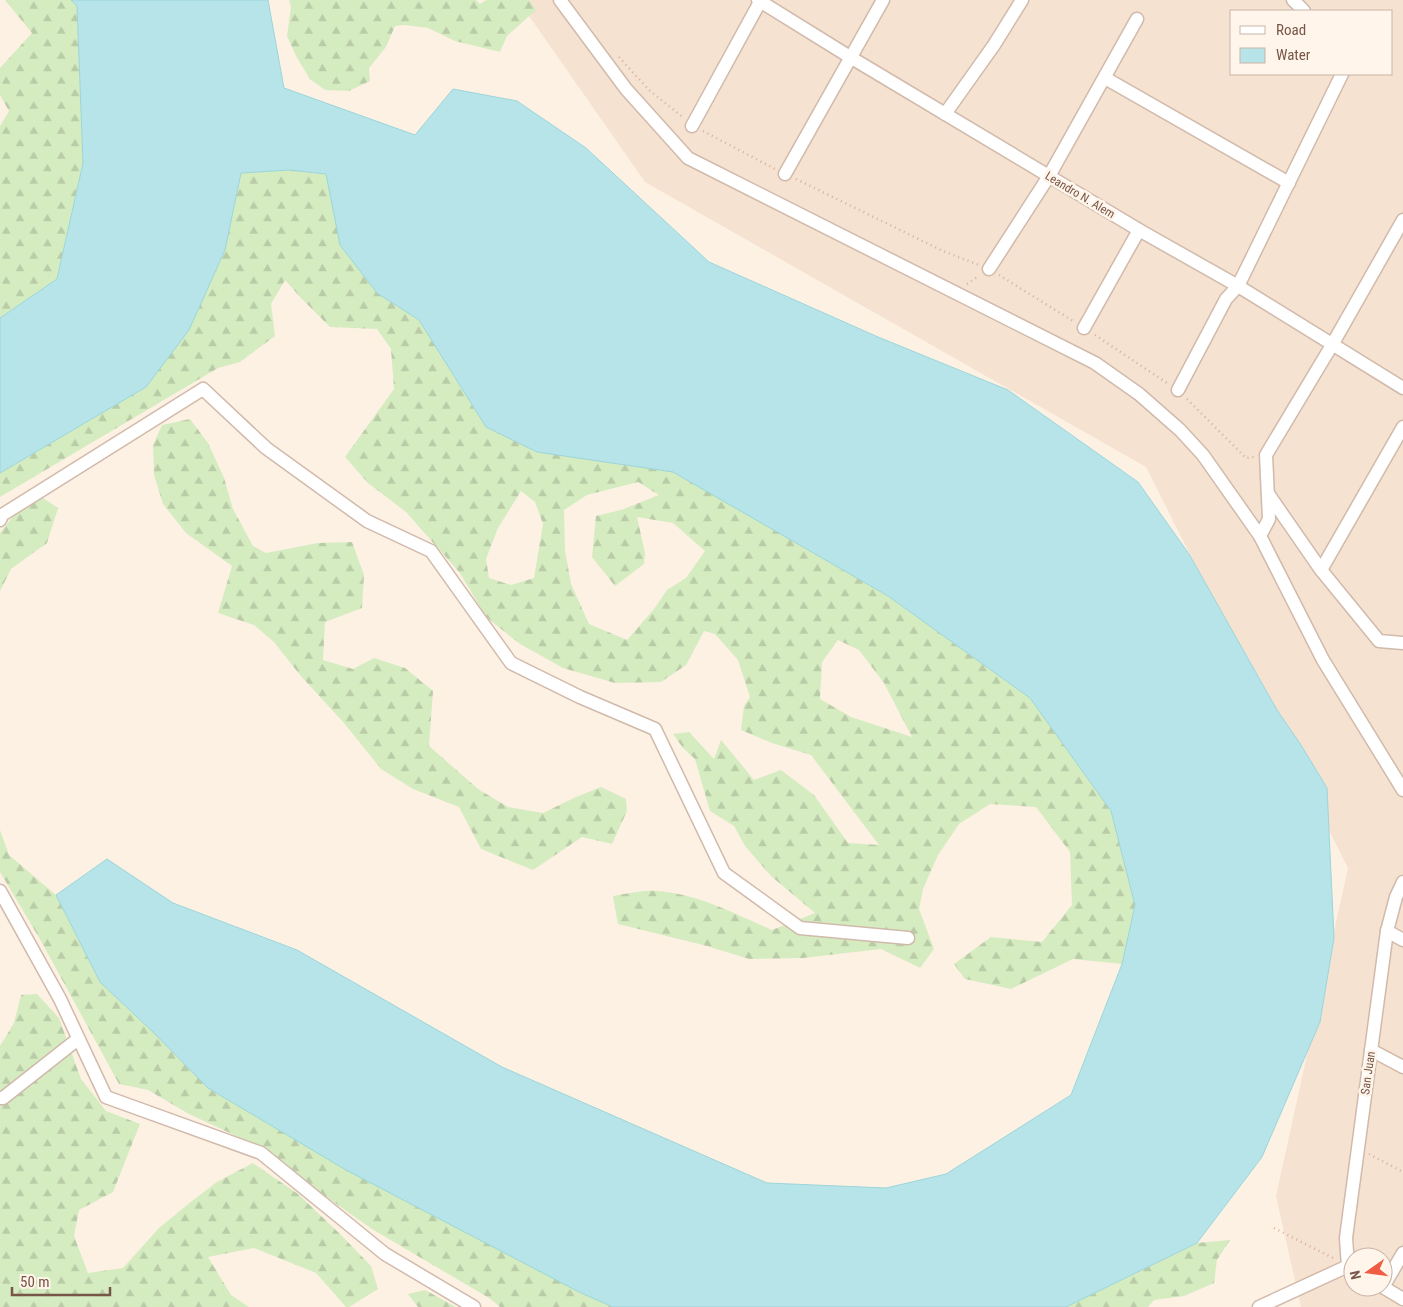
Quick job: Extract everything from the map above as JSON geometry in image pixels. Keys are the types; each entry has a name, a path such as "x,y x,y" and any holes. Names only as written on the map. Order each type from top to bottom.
{"street":[{"path":"560,0 626,89 688,158 1095,363 1139,394 1180,430 1203,455 1260,536 1323,660 1403,790"},
{"path":"692,126 760,0"},
{"name":"Leandro N. Alem","path":"760,0 850,57 1139,230 1238,286 1403,388"},
{"path":"785,174 883,0"},
{"path":"945,114 994,45 1022,0"},
{"path":"1293,0 1303,10"},
{"path":"989,269 1048,176 1137,19"},
{"path":"1178,390 1226,299 1238,286 1342,75"},
{"path":"1105,78 1289,183"},
{"path":"1260,536 1269,519 1266,455 1332,345 1403,220"},
{"path":"1084,328 1139,230"},
{"path":"0,520 2,515 203,389 266,448 367,521 432,551 511,663 580,697 655,729 724,873 800,928 908,938"},
{"path":"1321,570 1403,427"},
{"path":"1269,496 1321,570 1379,640 1403,643"},
{"name":"San Juan","path":"1347,1247 1346,1238 1357,1147 1387,931 1396,897 1403,882"},
{"path":"0,891 60,999 106,1097 260,1153 385,1254 474,1307"},
{"path":"1387,931 1403,940"},
{"path":"0,1098 3,1098 78,1039"},
{"path":"1371,1050 1403,1067"},
{"path":"1393,1270 1403,1253"},
{"path":"1260,1307 1343,1271"}],"path":[{"path":"616,53 649,90 692,126 785,174 943,251 989,269 1084,328 1178,390 1246,458 1266,455"},
{"path":"955,292 989,269"},
{"path":"1357,1147 1403,1172"},
{"path":"1274,1228 1343,1264"}],"shaded area":[{"path":"518,0 1403,0 1403,1307 1301,1307 1276,1196 1348,868 1146,467 645,182"}],"green space":[{"path":"5,0 71,0 77,6 83,163 57,279 0,318 0,126 9,111 0,95 0,68 32,33"},
{"path":"289,0 476,0 480,4 486,0 529,0 536,10 507,36 500,52 455,41 428,28 405,25 395,26 386,47 369,68 370,81 349,91 325,90 310,79 287,36 291,7"},
{"path":"290,170 326,174 340,245 377,293 419,320 486,427 537,452 673,471 888,596 1030,698 1111,811 1135,905 1122,964 1073,959 1011,989 965,979 954,964 991,937 1042,942 1072,905 1070,852 1036,807 990,804 959,824 938,855 923,889 919,909 934,949 920,968 881,949 803,958 749,959 707,946 618,924 613,896 645,891 671,893 701,900 772,930 815,913 771,876 745,846 734,826 710,811 695,759 683,748 673,734 689,732 714,759 721,740 754,780 781,770 814,795 848,843 879,845 811,755 772,743 741,730 744,706 750,697 738,660 715,634 704,631 686,665 661,682 615,683 563,668 520,644 486,617 460,573 406,512 368,483 345,457 394,389 391,349 377,329 330,327 285,280 271,304 275,336 240,362 218,368 0,497 0,473 146,387 189,330 225,250 241,173","holes":["638,482 659,495 621,510 596,516 592,557 615,586 644,564 645,553 637,517 673,523 705,551 686,578 667,590 654,609 627,640 589,624 571,584 565,550 564,510 587,495","521,491 535,502 543,524 534,578 511,585 489,578 486,559 498,528","838,640 859,650 884,683 912,737 851,717 820,699 822,662"]},
{"path":"190,419 208,443 224,478 233,509 253,546 266,553 318,543 352,542 364,575 362,608 325,622 323,660 353,669 374,658 405,668 433,691 429,746 478,789 508,807 543,813 601,787 626,799 627,811 612,844 582,837 533,870 481,849 459,807 413,789 381,769 274,642 254,625 218,613 232,566 186,533 163,504 154,475 153,445 162,425"},
{"path":"43,498 58,508 47,543 11,569 0,591 0,533 17,511"},
{"path":"0,830 9,855 56,895 100,982 153,1032 581,1293 613,1307 500,1307 489,1298 372,1229 247,1141 189,1114 148,1090 119,1084 41,941 0,872"},
{"path":"37,994 59,1018 81,1079 106,1111 140,1124 113,1192 79,1210 74,1236 88,1273 123,1268 159,1228 192,1201 217,1182 253,1163 298,1194 340,1234 371,1266 378,1289 346,1307 316,1273 254,1248 208,1257 231,1295 249,1307 0,1307 0,1046 14,1023 21,995"},
{"path":"1230,1240 1217,1260 1214,1283 1184,1296 1154,1300 1148,1307 1066,1307 1197,1243"},
{"path":"425,1290 456,1307 418,1307 408,1294"}],"water":[{"path":"71,0 268,0 284,88 415,135 453,89 517,101 586,148 709,262 878,337 1008,390 1138,482 1189,554 1277,710 1327,788 1334,938 1320,1022 1262,1157 1197,1243 1066,1307 613,1307 581,1293 346,1170 208,1088 100,982 56,895 107,859 173,903 297,950 502,1067 767,1183 886,1188 946,1174 1071,1095 1122,964 1135,905 1111,811 1030,698 888,596 673,472 537,452 486,427 419,320 377,293 340,245 326,174 290,170 241,173 225,250 189,330 146,387 0,473 0,318 57,279 83,163 77,6"}]}
